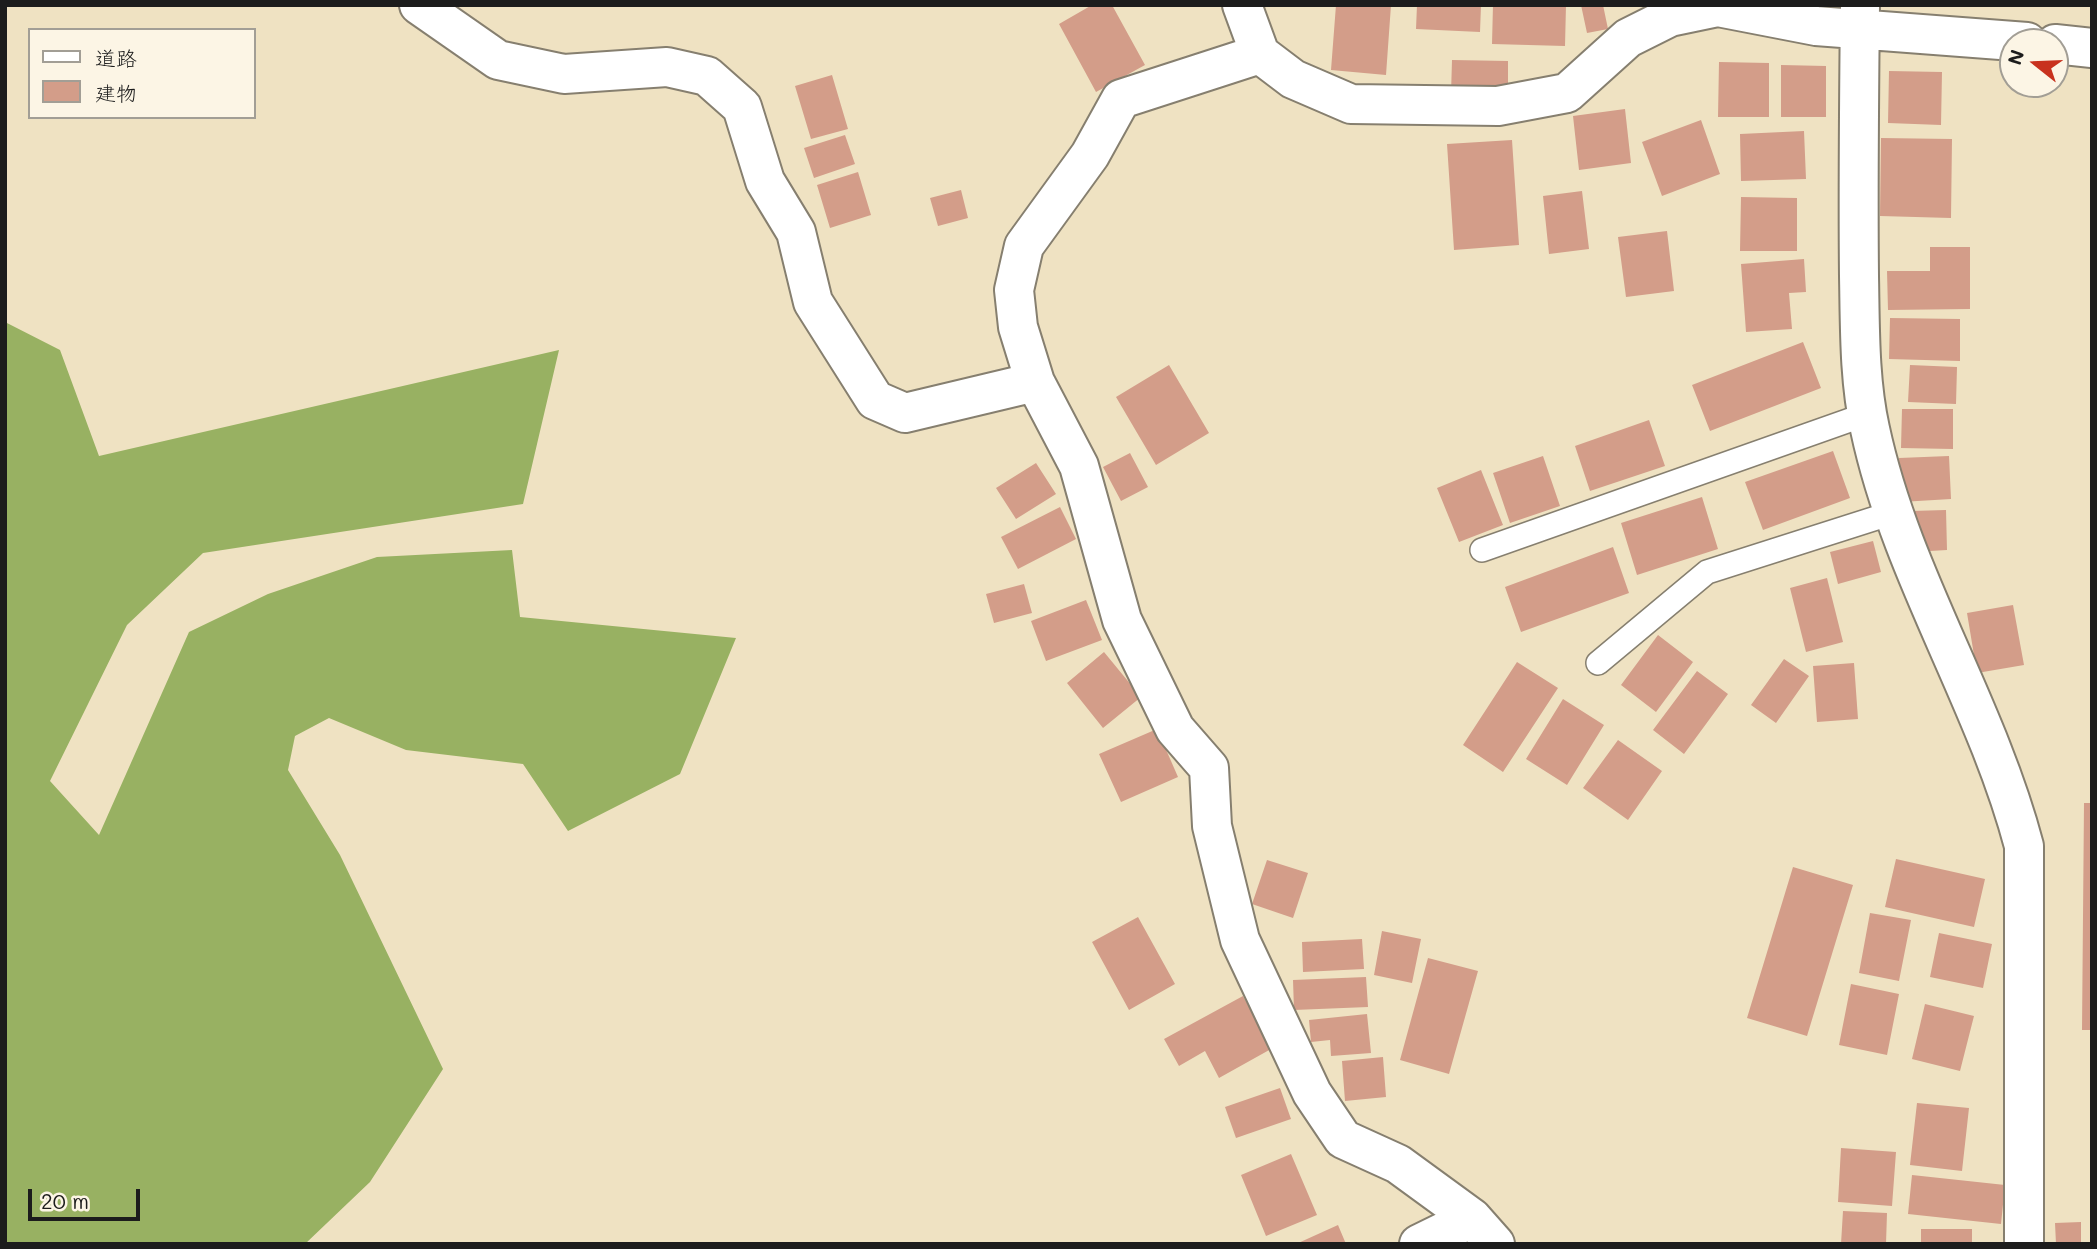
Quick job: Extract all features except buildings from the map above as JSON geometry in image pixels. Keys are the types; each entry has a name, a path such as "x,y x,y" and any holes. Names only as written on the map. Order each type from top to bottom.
{"street":[{"path":"419,5 498,60 564,74 667,67 707,76 742,107 765,181 796,232 813,302 875,400 905,413 1035,382"},
{"path":"1242,5 1260,54 1293,79 1352,104 1498,106 1567,93 1628,38 1670,17 1718,7 1816,26 1860,16 1999,38"},
{"path":"1860,16 1857,173 1861,345 1867,414 1892,513 2009,788 2024,846 2024,1244"},
{"path":"2069,46 2092,48"},
{"path":"1260,54 1121,99 1090,155 1024,246 1014,290 1018,327 1035,382 1079,466 1122,620 1175,729 1209,768 1212,826 1240,940 1312,1093 1343,1139 1398,1164 1484,1231"},
{"path":"1419,1244 1484,1231"}],"lane":[{"path":"1482,550 1867,414"},
{"path":"1598,663 1707,572 1892,513"}],"green space":[{"path":"5,322 60,350 99,456 559,350 523,504 203,553 127,625 50,781 99,835 189,632 268,594 377,557 512,550 520,617 736,638 680,774 568,831 523,764 406,750 329,718 295,736 288,770 340,855 443,1069 370,1182 305,1244 5,1244"}]}
